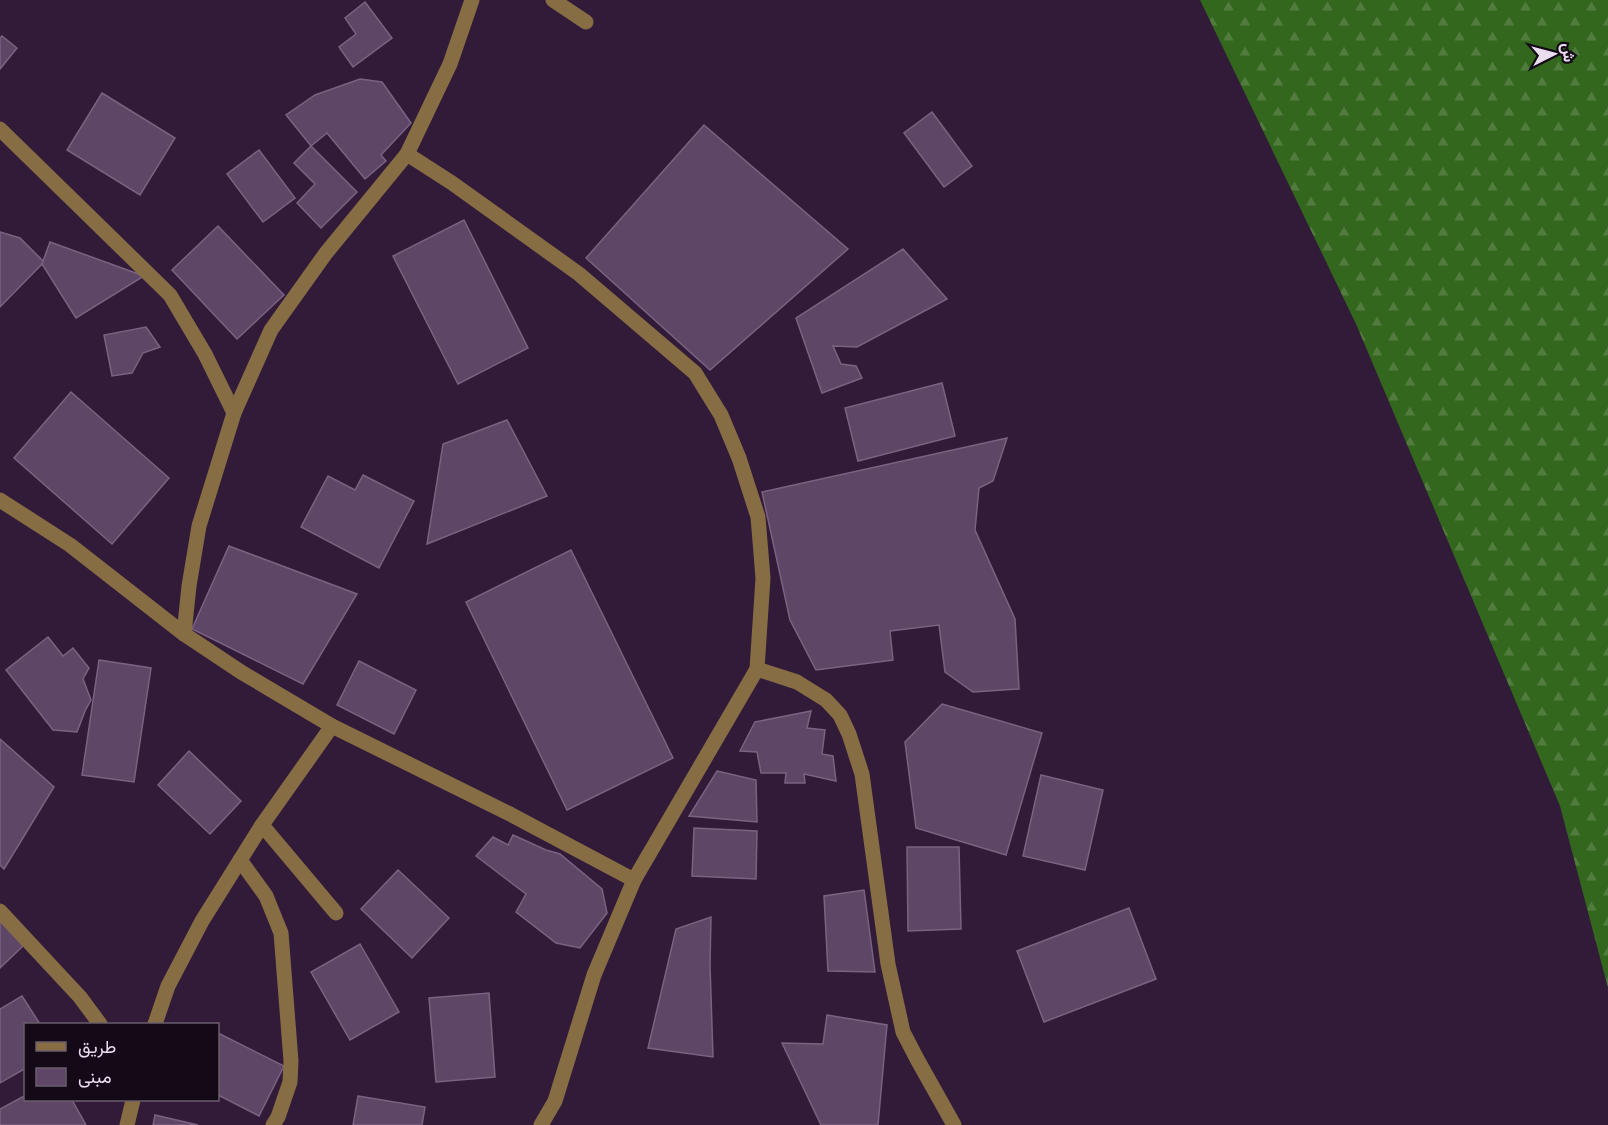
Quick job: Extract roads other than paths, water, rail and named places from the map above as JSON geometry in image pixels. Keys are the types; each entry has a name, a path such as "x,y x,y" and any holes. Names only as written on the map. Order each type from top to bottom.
{"street":[{"path":"184,634 199,526 234,413 271,330 326,253 407,154 450,64 472,0"},
{"path":"553,0 586,22"},
{"path":"0,129 170,295 205,354 234,413"},
{"path":"407,154 452,183 579,274 695,373 722,415 740,458 758,517 762,578 757,669 634,880 594,975 555,1101 541,1125"},
{"path":"0,500 70,545 184,634 241,672 332,726 510,814 634,880"},
{"path":"757,669 797,682 826,700 840,715 849,734 862,774 888,964 903,1032 954,1125"},
{"path":"155,1023 168,986 202,921 262,825 332,726"},
{"path":"262,825 336,913"},
{"path":"240,860 266,896 281,933 291,1061 290,1082 273,1125"},
{"path":"0,911 80,997 99,1023"},
{"path":"127,1125 133,1101"}]}
